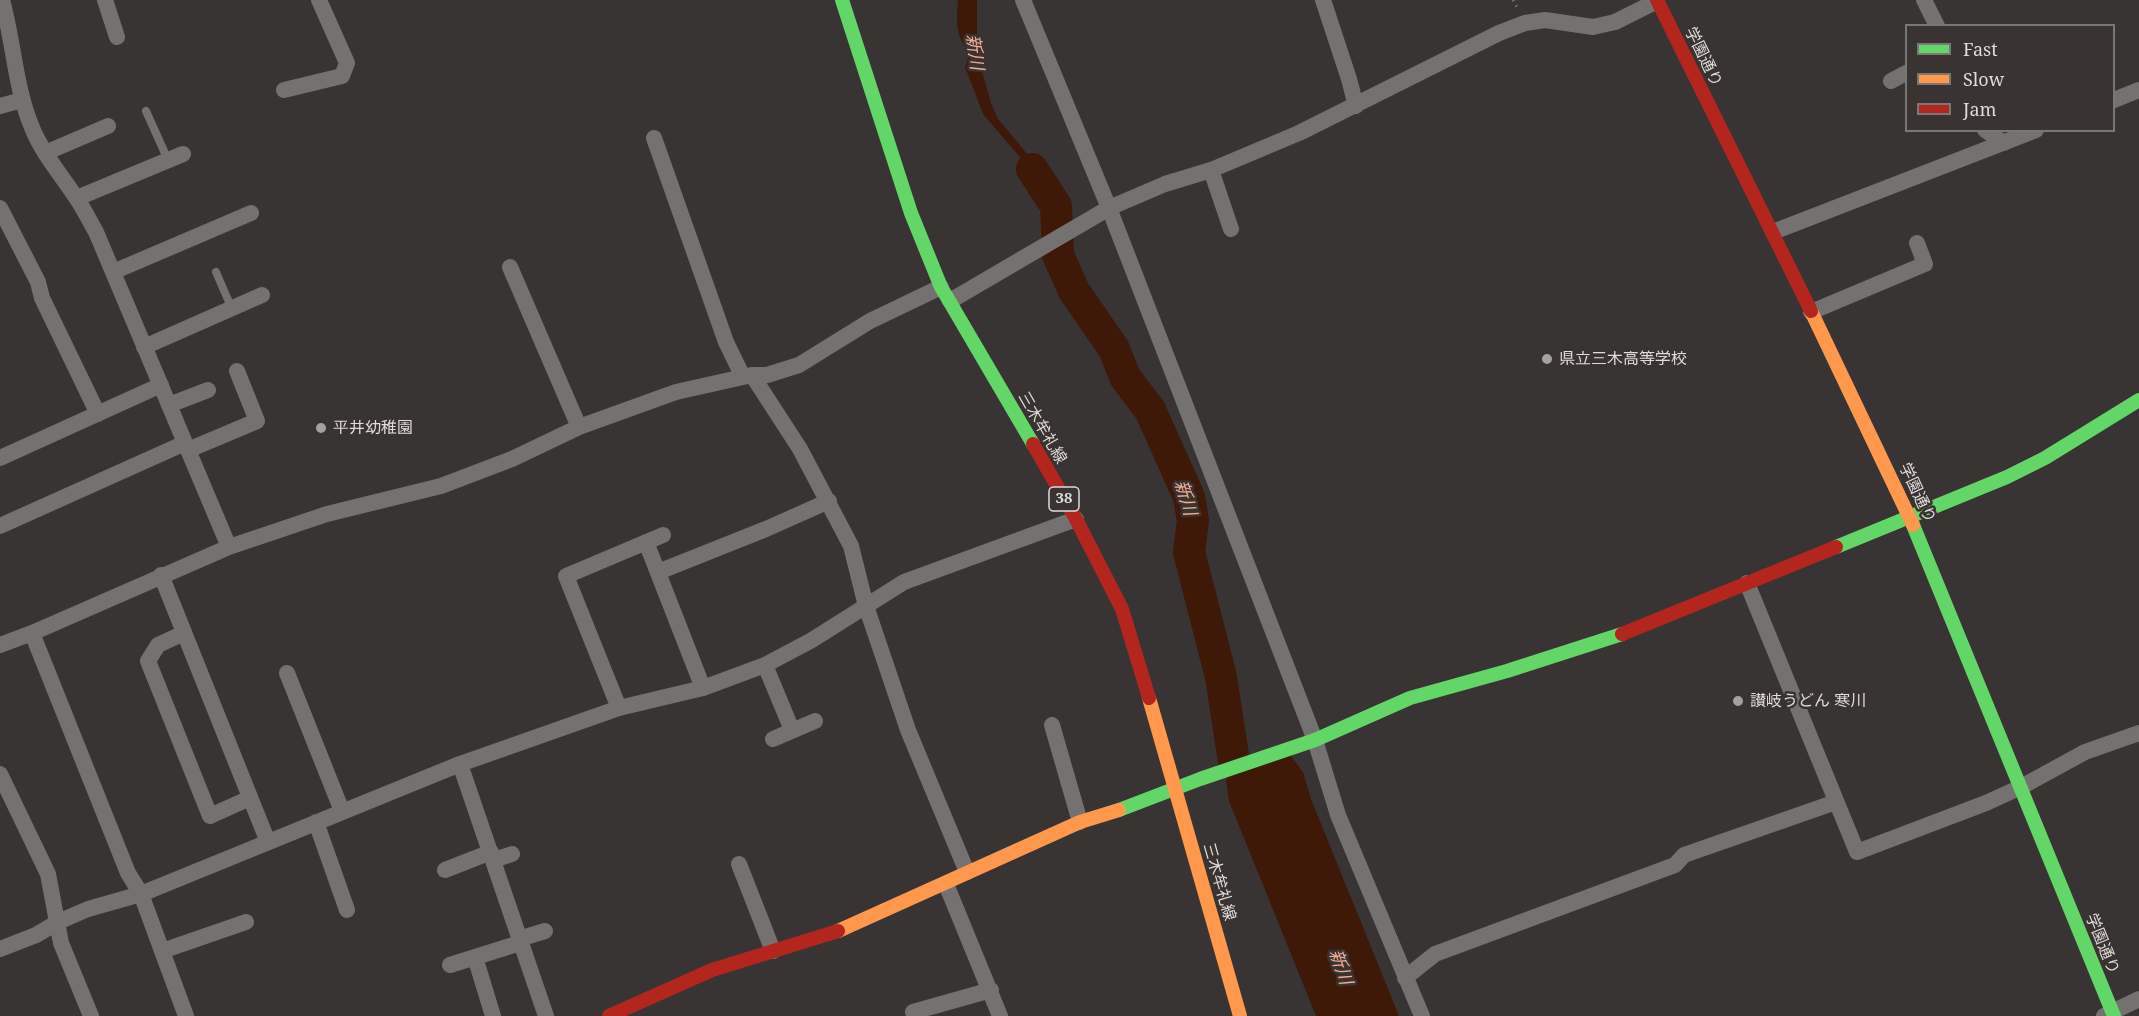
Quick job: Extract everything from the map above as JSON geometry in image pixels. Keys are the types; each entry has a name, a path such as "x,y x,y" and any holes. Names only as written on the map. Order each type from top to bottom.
{"street":[{"path":"2,0 9,25 22,100 33,131 45,153 77,198 96,232 229,547"},
{"path":"105,0 117,37"},
{"path":"284,90 342,76 347,63 319,0"},
{"name":"三木牟礼線","path":"842,0 911,213 945,294 1076,519 1122,609 1240,1016"},
{"path":"1023,0 1103,212 1315,740 1338,815 1422,1016"},
{"path":"1323,0 1356,106"},
{"path":"1924,0 1936,24"},
{"path":"0,645 229,547 327,514 441,486 512,459 579,427 676,392 747,376 767,375 799,364 870,321 945,294 1007,268 1103,212 1165,184 1211,170 1299,133 1525,22 1545,20 1593,27 1615,22 1657,1"},
{"name":"学園通り","path":"1657,1 1773,232 1910,517 2020,787 2109,1015"},
{"path":"1891,81 1905,74"},
{"path":"2115,100 2139,90"},
{"path":"0,106 22,100"},
{"path":"45,153 108,126"},
{"path":"1988,132 2004,143"},
{"path":"1773,232 2031,132"},
{"path":"654,138 726,342 747,376 800,449 851,546 866,606 908,730 967,872"},
{"path":"77,198 176,157"},
{"path":"1211,170 1231,230"},
{"path":"0,208 38,282 42,298 98,414"},
{"path":"113,272 251,213"},
{"path":"1811,312 1925,264 1917,243"},
{"path":"510,267 579,427"},
{"path":"144,347 262,295"},
{"path":"0,526 187,447 258,421 237,371"},
{"path":"0,458 160,385"},
{"path":"169,405 208,390"},
{"path":"609,1016 633,1011 712,970 844,929 1080,822 1123,809 1200,779 1315,740 1410,698 1600,642 1747,583 1953,500 2045,458 2139,400"},
{"path":"658,572 829,501"},
{"path":"0,949 36,935 88,909 141,894 460,764 618,708 703,688 765,665 904,582 1076,519"},
{"path":"618,708 566,576 663,535"},
{"path":"646,542 703,688"},
{"path":"161,575 268,842"},
{"path":"1747,583 1857,852 1986,803 2085,752 2139,733"},
{"path":"32,633 128,873 141,894 186,1016"},
{"path":"184,633 158,645 148,661 210,816 250,798"},
{"path":"765,665 792,730"},
{"path":"287,673 342,811"},
{"path":"772,739 815,722"},
{"path":"1052,725 1080,822"},
{"path":"460,764 546,1016"},
{"path":"0,774 48,874 61,943 91,1016"},
{"path":"1405,978 1435,954 1675,865 1684,855 1836,802"},
{"path":"316,822 347,910"},
{"path":"446,870 493,856 512,854"},
{"path":"740,864 773,951"},
{"path":"945,884 1000,1016"},
{"path":"162,951 246,922"},
{"path":"450,965 545,931"},
{"path":"475,957 493,1016"},
{"path":"913,1012 991,990"},
{"path":"2109,1015 2139,999"}],"lane":[{"path":"146,111 176,157"},
{"path":"216,272 232,309"}],"water":[{"path":"958,0 977,0 977,54 991,103 998,119 1028,155 1055,200 1055,207 1024,162 983,114 965,67 968,54 958,31"},
{"path":"1283,746 1303,772 1311,799 1399,1016 1316,1016 1229,801 1226,780"}],"waterway":[{"name":"新川","path":"1032,169 1056,206 1058,255 1074,291 1114,349 1125,377 1150,410 1189,497 1193,521 1189,552 1221,677 1234,762 1257,789"}],"traffic: fast":[{"path":"842,0 911,213 941,287 1033,444"},
{"path":"1836,547 2007,477 2045,458 2139,400"},
{"path":"1913,525 2114,1016"},
{"path":"1119,810 1200,779 1315,740 1410,698 1507,671 1622,634"}],"traffic: slow":[{"path":"1811,311 1913,525"},
{"path":"1149,698 1240,1016"},
{"path":"838,931 1080,822 1119,810"}],"traffic: jam":[{"path":"1657,0 1811,311"},
{"path":"1033,444 1076,519 1122,609 1149,698"},
{"path":"1622,634 1836,547"},
{"path":"609,1016 712,970 838,931"}],"place":[{"name":"県立三木高等学校","path":"1547,359"},
{"name":"平井幼稚園","path":"321,428"},
{"name":"讃岐うどん 寒川","path":"1738,701"}]}
